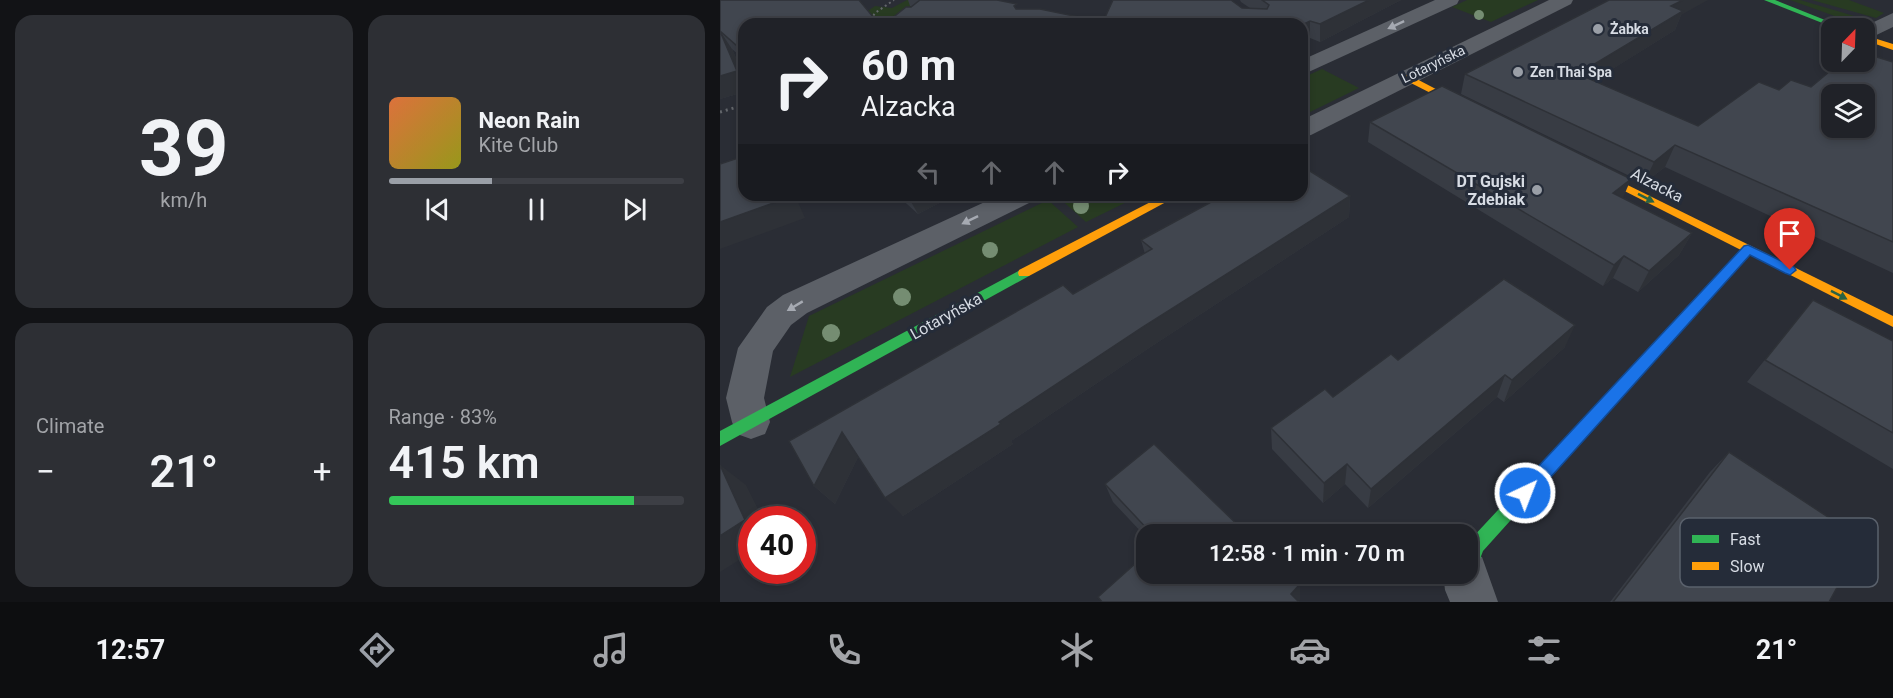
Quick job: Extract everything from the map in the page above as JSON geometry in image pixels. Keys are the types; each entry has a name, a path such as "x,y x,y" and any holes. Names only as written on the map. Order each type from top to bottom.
{"street":[{"path":"1308,60 1449,0"},
{"name":"Lotaryńska","path":"1308,127 1564,0"},
{"path":"1768,0 1821,20"},
{"path":"1399,1 1424,12"},
{"path":"1875,30 1893,19"},
{"path":"1875,40 1893,46"},
{"path":"1406,77 1484,117"},
{"name":"Alzacka","path":"1577,164 1893,322"},
{"path":"751,422 745,398 756,348 779,316 795,304 1010,201"},
{"name":"Lotaryńska","path":"720,439 1161,201"},
{"path":"1478,544 1748,249"},
{"path":"1467,584 1474,602"}],"path":[{"path":"872,18 875,13 894,0"},
{"path":"720,111 738,106"}],"green space":[{"path":"907,0 926,0 911,16 858,18 875,6 892,8"},
{"path":"1467,0 1538,0 1491,22 1452,7"},
{"path":"1790,0 1800,0 1861,18 1840,18"},
{"path":"1812,0 1849,0 1884,13 1876,18"},
{"path":"1322,69 1359,88 1308,113 1308,75"},
{"path":"1046,201 1049,201 1078,227 790,377 809,316"},
{"path":"1063,201 1129,201 1086,222"}],"building":[{"path":"720,0 859,0 874,18 738,18 738,47 720,31"},
{"path":"920,0 997,0 1017,4 1014,6 1016,9 1040,9 1084,18 892,18 906,7 911,7"},
{"path":"1113,0 1231,0 1242,8 1267,9 1269,5 1262,0 1369,0 1320,24 1308,22 1308,18 1105,18"},
{"path":"1609,0 1683,0 1671,6 1683,11 1578,74 1698,126 1759,82 1779,90 1791,80 1811,87 1829,72 1875,72 1875,56 1893,62 1893,242 1675,145 1654,162 1465,74"},
{"path":"720,31 737,71 720,76"},
{"path":"1442,86 1631,179 1613,193 1692,233 1649,271 1624,256 1614,265 1370,122"},
{"path":"738,158 738,201 779,201 720,222 720,164"},
{"path":"1308,170 1350,196 1143,327 999,422 1001,424 885,498 842,432 814,486 789,441 1063,285 1073,294 1152,249 1141,240 1213,201 1308,201"},
{"path":"1504,279 1575,325 1512,380 1505,375 1371,489 1347,464 1324,483 1271,428 1325,389 1333,397 1391,354 1398,360"},
{"path":"1813,300 1893,341 1893,433 1765,360"},
{"path":"1154,444 1237,524 1143,524 1105,484"},
{"path":"1729,452 1830,518 1680,518 1680,587 1837,587 1829,602 1613,602"},
{"path":"720,465 739,506 738,524 720,536"},
{"path":"1136,563 1136,584 1300,584 1291,594 1299,602 1102,602 1098,597"}],"traffic: fast":[{"path":"1768,0 1821,20"},
{"path":"1478,544 1748,249"},
{"path":"720,439 1024,273"}],"traffic: slow":[{"path":"1875,41 1893,47"},
{"path":"1406,77 1471,110"},
{"path":"1587,168 1893,322"},
{"path":"1024,273 1162,201"}],"place":[{"name":"Żabka","path":"1598,29"},
{"name":"Zen Thai Spa","path":"1518,72"},
{"name":"DT Gujski Zdebiak","path":"1537,190"}],"route":[{"path":"1525,493 1748,249 1790,270"}]}
